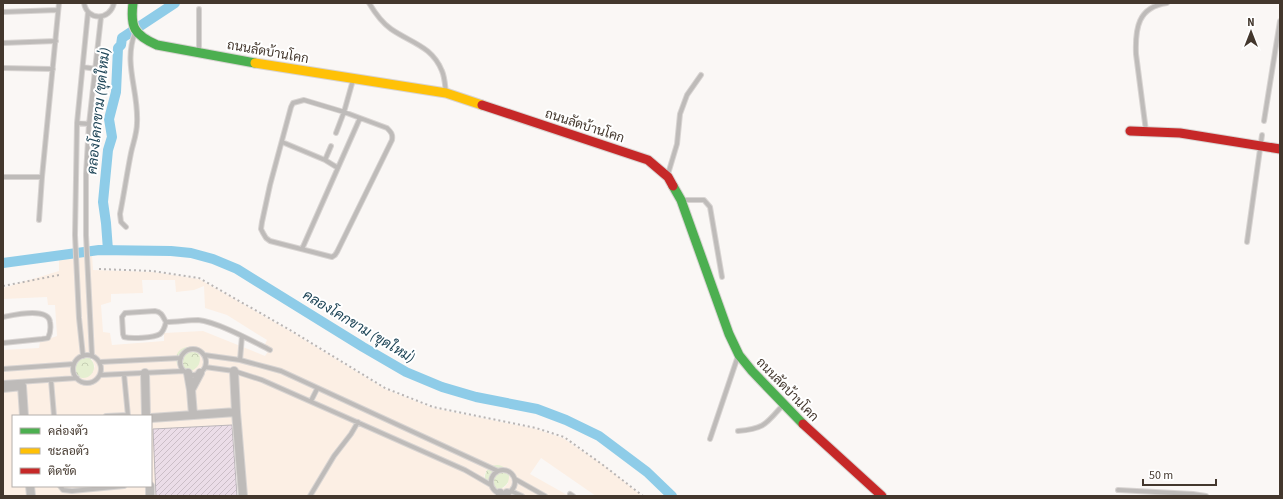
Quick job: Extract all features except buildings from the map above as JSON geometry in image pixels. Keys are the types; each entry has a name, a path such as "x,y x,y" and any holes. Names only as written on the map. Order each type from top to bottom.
{"street":[{"path":"134,3 131,16 135,33"},
{"name":"ถนนลัดบ้านโคก","path":"135,33 144,40 157,45 353,79 446,93 648,160 668,177 681,200 729,334 739,355 793,415 882,496"},
{"path":"1130,131 1180,132 1280,149"},
{"path":"191,390 202,370"},
{"path":"234,371 243,496"},
{"path":"186,372 191,390 193,415"},
{"path":"145,373 146,415"},
{"path":"3,388 22,386 24,415"},
{"path":"152,418 236,412"}],"lane":[{"path":"40,220 42,177 59,3"},
{"path":"83,356 74,235 77,123 88,12 84,3"},
{"path":"88,12 101,17 109,13 113,8 114,3"},
{"path":"369,3 378,17 390,29 426,48 436,60 443,72 446,93"},
{"path":"1146,131 1136,54 1138,24 1146,10 1158,4 1167,3"},
{"path":"199,9 199,53"},
{"path":"3,12 58,10"},
{"path":"92,356 86,235 86,174 89,124 101,17"},
{"path":"1264,121 1280,21"},
{"path":"126,227 121,222 120,214 138,121 130,57 135,33"},
{"path":"3,43 56,41"},
{"path":"83,67 96,69"},
{"path":"3,68 53,69"},
{"path":"668,177 677,144 680,114 687,95 701,75"},
{"path":"336,133 344,112 353,79"},
{"path":"304,100 344,112 386,128 391,132 392,140 335,255 327,256 270,241 266,238 261,229 270,186 293,103 304,100"},
{"path":"302,249 360,118"},
{"path":"77,123 89,124"},
{"path":"1247,242 1262,135"},
{"path":"282,142 325,160 338,168"},
{"path":"325,160 331,146"},
{"path":"3,177 42,177"},
{"path":"681,200 704,200 710,207 722,277"},
{"path":"3,317 40,312 46,314 50,318 51,329 48,338 3,343"},
{"path":"128,312 159,312 166,322 163,331 156,336 129,338 123,334 122,317 128,312"},
{"path":"166,322 199,320 214,324 270,350"},
{"path":"240,360 242,336"},
{"path":"186,372 181,364 181,358 184,353 195,349 204,355 206,363 202,370"},
{"path":"204,355 240,360 281,371 317,389 498,470 502,469 510,472 515,479 545,496"},
{"path":"710,439 739,355"},
{"path":"100,362 100,375 94,381 87,383 80,381 77,378 73,369 74,364 83,356 92,356 100,362 181,358"},
{"path":"3,369 74,364"},
{"path":"100,375 186,372 192,374 202,370 234,371 262,380 311,401 464,470 491,485 496,492 522,496"},
{"path":"124,374 128,415"},
{"path":"3,383 77,378"},
{"path":"51,380 54,415"},
{"path":"311,401 317,389"},
{"path":"738,431 752,430 763,426 783,404"},
{"path":"310,496 324,471 352,434 358,422"},
{"path":"491,485 492,476 498,470"},
{"path":"505,494 515,483 515,479"},
{"path":"61,487 63,490 72,491 114,487"},
{"path":"1118,490 1206,496"}],"path":[{"path":"99,269 153,272 199,278 290,330 385,388 433,407 536,428 564,437 643,496"},
{"path":"3,286 59,275"}],"shaded area":[{"path":"92,255 93,270 153,272 199,279 290,331 385,389 433,408 536,429 563,438 603,465 642,496 596,496 541,458 530,474 569,496 238,496 235,425 154,429 156,496 3,496 3,350 39,348 40,342 57,336 55,305 48,305 47,297 3,299 3,288 59,271 59,257","holes":["142,280 175,280 176,292 194,290 204,286 205,308 227,315 267,340 264,346 269,350 265,356 203,331 164,333 164,341 112,345 110,333 103,332 101,305 111,302 111,294 143,293","186,347 195,348 200,355 178,367 176,359","92,359 95,367 77,377 72,371","488,468 508,483 505,487 498,490 484,476"]}],"green space":[{"path":"188,347 197,350 200,359 197,368 188,371 179,368 176,359 179,350"},
{"path":"79,356 87,356 94,363 94,371 87,378 79,378 72,371 72,363"},
{"path":"497,465 506,468 509,477 506,486 497,489 488,486 485,477 488,468"}],"waterway":[{"name":"คลองโคกขาม (ขุดใหม่)","path":"108,250 103,202 108,150 112,137 109,119 116,92 118,48 121,45 122,38 175,3"},
{"name":"คลองโคกขาม (ขุดใหม่)","path":"3,263 99,250 171,251 191,253 213,259 237,269 406,372 442,387 476,397 537,409 566,420 599,436 647,472 672,496"}],"traffic: fast":[{"path":"133,3 132,18 135,29 143,38 157,45 255,63"},
{"path":"673,186 681,200 729,334 739,355 752,371 803,424"}],"traffic: slow":[{"path":"255,63 446,93 482,105"}],"traffic: jam":[{"path":"482,105 648,160 668,177 673,186"},
{"path":"1130,131 1180,133 1280,149"},
{"path":"803,424 882,496"}]}
